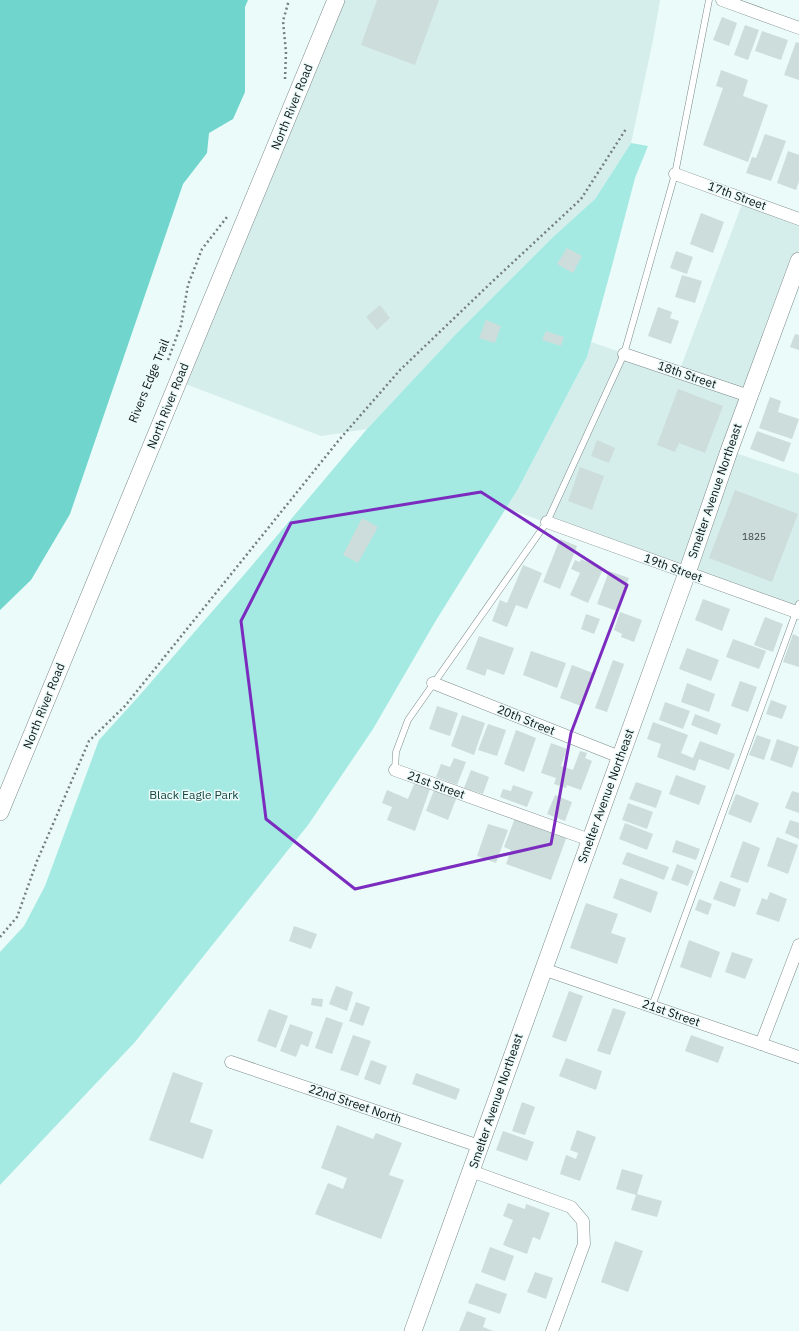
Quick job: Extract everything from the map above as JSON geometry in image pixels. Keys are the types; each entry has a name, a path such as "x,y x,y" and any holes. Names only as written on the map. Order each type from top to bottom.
{"street":[{"name":"North River Road","path":"0,812 336,0"},
{"path":"722,0 799,28"},
{"name":"17th Street","path":"675,174 799,219"},
{"name":"Smelter Avenue Northeast","path":"413,1331 687,573 749,396 799,261"},
{"name":"18th Street","path":"624,354 749,396"},
{"name":"19th Street","path":"547,522 687,573 798,610"},
{"name":"20th Street","path":"433,683 620,757"},
{"name":"21st Street","path":"395,770 590,840"},
{"path":"761,1044 799,947"},
{"name":"21st Street","path":"543,969 799,1057"},
{"name":"22nd Street North","path":"230,1062 479,1146"},
{"path":"471,1171 571,1207 583,1221 584,1244 552,1331"}],"lane":[{"path":"395,770 396,752 408,720 547,522 624,354 675,174 709,0"},
{"path":"652,1006 798,610"}],"path":[{"path":"285,85 286,52 284,21 289,0"},
{"path":"0,937 17,917 37,861 89,741 125,706 334,446 400,370 581,199 626,129"},
{"name":"Rivers Edge Trail","path":"168,361 181,325 188,285 202,249 230,214"}],"highlighted area":[{"path":"481,492 627,585 571,733 551,844 355,889 266,819 241,621 291,523"}],"shaded area":[{"path":"0,0 248,0 245,7 245,92 233,119 209,133 207,153 183,184 70,514 31,580 0,610"},
{"path":"336,0 660,0 631,143 595,199 552,238 454,336 367,429 321,436 178,381"},
{"path":"744,199 799,219 799,261 729,451 799,474 799,604 796,612 506,508 518,489 587,357 591,342 679,372"}],"green space":[{"name":"Black Eagle Park","path":"631,143 648,146 635,178 587,357 518,489 435,622 373,729 308,825 135,1042 0,1185 0,952 24,926 45,886 99,740 249,569 367,429 454,336 552,238 595,199"}],"building":[{"path":"377,0 439,0 415,65 361,45"},
{"path":"722,17 737,23 729,46 713,40"},
{"path":"745,25 759,30 748,60 734,55"},
{"path":"762,31 788,40 781,60 755,51"},
{"path":"796,42 799,43 799,80 784,75"},
{"path":"721,70 748,80 743,96 768,105 748,162 703,145 723,88 716,86"},
{"path":"765,134 786,141 771,181 746,173 752,157 756,158"},
{"path":"788,151 799,155 799,181 796,190 777,183"},
{"path":"701,213 724,222 713,253 690,244"},
{"path":"567,248 582,256 573,273 557,264"},
{"path":"676,251 693,257 687,274 670,268"},
{"path":"682,275 702,281 695,303 675,297"},
{"path":"380,305 390,318 377,330 366,317"},
{"path":"658,307 672,312 670,318 679,321 671,344 648,336"},
{"path":"486,320 501,326 495,343 479,338"},
{"path":"546,331 564,337 561,346 542,340"},
{"path":"795,334 799,335 799,350 790,347"},
{"path":"678,389 723,406 705,453 679,443 675,452 657,445"},
{"path":"770,397 781,401 778,412 799,419 792,439 759,428"},
{"path":"757,431 791,443 784,462 750,449"},
{"path":"597,440 615,448 609,463 591,456"},
{"path":"580,467 604,476 592,510 568,501"},
{"path":"735,490 798,514 772,582 709,558"},
{"path":"362,518 378,527 358,563 343,555"},
{"path":"560,539 577,546 560,589 543,582"},
{"path":"581,559 603,569 588,603 570,595 580,573 571,569 575,560 580,562"},
{"path":"523,565 542,573 527,609 516,605 507,627 492,621 500,600 507,603"},
{"path":"609,571 629,578 617,611 597,604"},
{"path":"703,599 730,609 722,631 695,620"},
{"path":"620,612 642,620 634,642 621,637 622,634 614,630"},
{"path":"586,614 600,619 594,634 581,629"},
{"path":"765,617 783,624 773,652 754,645"},
{"path":"793,634 799,637 799,667 783,662"},
{"path":"479,636 514,648 504,675 487,669 485,676 466,669"},
{"path":"733,639 766,651 759,669 726,657"},
{"path":"687,648 719,660 711,681 679,669"},
{"path":"531,651 566,663 557,688 523,675"},
{"path":"613,660 624,664 607,712 595,708"},
{"path":"572,665 593,673 581,706 560,698"},
{"path":"740,681 757,687 748,712 731,706"},
{"path":"687,683 715,694 709,712 681,702"},
{"path":"771,700 787,706 782,719 766,714"},
{"path":"665,702 690,711 683,729 659,720"},
{"path":"437,706 458,713 450,736 429,729"},
{"path":"695,714 721,724 717,735 691,725"},
{"path":"462,715 485,723 474,755 451,746"},
{"path":"653,722 688,735 681,753 693,758 700,741 735,754 729,770 699,759 695,771 657,757 661,744 647,739"},
{"path":"488,724 506,730 497,756 478,750"},
{"path":"516,730 536,738 524,772 504,764"},
{"path":"757,735 771,740 764,760 749,755"},
{"path":"777,739 799,747 792,768 770,760"},
{"path":"551,743 567,749 561,766 573,770 580,751 587,753 585,758 592,761 581,790 567,785 566,788 554,784 556,778 541,773"},
{"path":"454,758 466,762 457,785 436,777 441,764 450,767"},
{"path":"471,770 489,777 483,794 464,788"},
{"path":"676,775 706,786 699,805 669,794"},
{"path":"636,782 662,791 656,808 629,799"},
{"path":"414,784 430,789 415,831 387,820 392,807 382,803 387,790 408,799"},
{"path":"513,785 533,792 527,807 500,797 503,789 511,791"},
{"path":"434,790 456,799 448,820 426,811"},
{"path":"792,791 799,793 799,813 785,808"},
{"path":"736,794 759,803 751,823 728,814"},
{"path":"555,795 572,802 565,821 547,814"},
{"path":"628,803 653,812 647,829 622,820"},
{"path":"515,818 567,836 551,880 506,864 511,850 504,847"},
{"path":"790,820 799,823 799,839 785,833"},
{"path":"625,823 653,834 647,850 619,839"},
{"path":"488,824 508,830 496,863 477,856"},
{"path":"777,837 798,845 788,874 767,866"},
{"path":"676,840 700,849 696,860 672,852"},
{"path":"743,841 760,848 748,883 730,877"},
{"path":"627,852 669,867 664,880 622,864"},
{"path":"677,864 694,871 688,886 671,880"},
{"path":"620,878 658,892 651,913 613,898"},
{"path":"720,881 741,889 735,907 713,899"},
{"path":"770,892 787,899 779,922 756,914 762,898 767,900"},
{"path":"699,899 712,904 708,915 695,910"},
{"path":"586,903 618,914 611,933 626,938 617,964 570,948"},
{"path":"294,926 317,934 311,949 289,941"},
{"path":"689,940 720,952 711,978 680,967"},
{"path":"732,952 753,959 745,979 725,972"},
{"path":"336,986 353,992 347,1011 329,1004"},
{"path":"569,991 583,996 566,1042 552,1037"},
{"path":"312,998 323,999 322,1007 311,1005"},
{"path":"356,1002 370,1007 363,1026 349,1021"},
{"path":"613,1008 626,1012 610,1055 597,1051"},
{"path":"269,1009 288,1016 276,1048 257,1041"},
{"path":"326,1017 343,1023 332,1054 315,1048"},
{"path":"290,1024 313,1032 308,1047 301,1044 296,1057 280,1051"},
{"path":"353,1035 371,1041 358,1076 340,1070"},
{"path":"691,1035 724,1047 718,1063 685,1051"},
{"path":"566,1058 602,1071 596,1090 559,1076"},
{"path":"371,1060 387,1066 380,1085 364,1079"},
{"path":"173,1072 203,1083 190,1122 213,1130 203,1159 149,1140"},
{"path":"416,1073 460,1089 456,1100 412,1084"},
{"path":"522,1102 535,1107 525,1135 512,1131"},
{"path":"337,1125 373,1139 376,1133 402,1143 389,1175 404,1180 381,1239 315,1214 328,1183 343,1189 347,1178 321,1168"},
{"path":"577,1130 596,1137 580,1181 560,1174 566,1155 576,1159 578,1153 570,1150"},
{"path":"503,1131 534,1142 527,1161 496,1150"},
{"path":"622,1169 643,1175 637,1194 662,1201 657,1217 631,1210 636,1195 616,1189"},
{"path":"508,1203 525,1209 526,1204 550,1213 540,1240 533,1237 527,1254 503,1245 513,1220 503,1216"},
{"path":"615,1241 643,1251 628,1292 601,1282"},
{"path":"490,1247 514,1256 505,1281 481,1272"},
{"path":"535,1272 553,1278 546,1299 527,1292"},
{"path":"476,1283 507,1294 500,1314 468,1303"},
{"path":"467,1311 486,1318 483,1327 493,1331 459,1331"}]}
